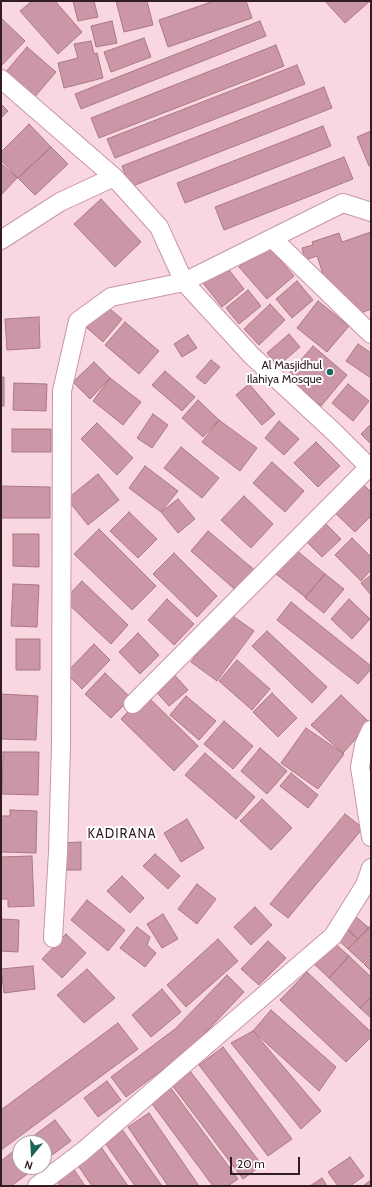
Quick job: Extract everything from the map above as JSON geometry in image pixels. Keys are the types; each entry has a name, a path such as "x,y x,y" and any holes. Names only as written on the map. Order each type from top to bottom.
{"street":[{"path":"1,79 114,177 159,227 184,282 252,356 334,432 370,468 132,704"},
{"path":"1,240 60,202 114,177"},
{"path":"53,938 58,852 61,746 62,391 78,321 111,296 184,282 343,203 371,212"},
{"path":"272,238 371,334"},
{"path":"371,730 364,745 360,767 371,837"},
{"path":"38,1186 82,1152 333,936 365,884 371,868"}],"building":[{"path":"32,1 55,1 82,32 58,54 20,11"},
{"path":"73,1 94,1 98,17 78,21"},
{"path":"116,1 147,1 153,25 124,32"},
{"path":"214,1 246,1 252,18 168,47 159,20"},
{"path":"325,1 370,1 345,23"},
{"path":"1,18 25,41 1,66"},
{"path":"112,21 117,43 96,47 91,26"},
{"path":"260,21 266,36 81,109 75,94"},
{"path":"144,38 151,57 111,72 104,52"},
{"path":"91,41 94,54 97,53 103,78 64,88 58,63 78,58 74,44"},
{"path":"276,45 284,66 99,138 91,118"},
{"path":"27,47 56,72 33,99 4,74"},
{"path":"297,65 305,84 115,158 107,139"},
{"path":"324,87 332,108 130,187 122,166"},
{"path":"1,104 8,111 1,118"},
{"path":"29,124 51,147 18,178 1,160 1,152"},
{"path":"323,126 331,146 185,203 177,183"},
{"path":"371,131 371,166 369,166 357,137"},
{"path":"51,147 68,164 35,195 18,178"},
{"path":"344,157 353,179 224,230 215,207"},
{"path":"1,163 17,178 1,195"},
{"path":"101,199 141,242 115,267 74,224"},
{"path":"371,232 371,309 356,315 321,275 323,274 317,256 305,260 302,248 313,245 312,242 339,233 342,242"},
{"path":"266,244 294,276 267,299 239,267"},
{"path":"225,265 244,289 222,307 203,283"},
{"path":"297,281 313,300 292,318 276,299"},
{"path":"248,290 261,306 239,324 226,308"},
{"path":"318,301 349,326 327,352 297,328"},
{"path":"270,304 285,320 259,345 244,329"},
{"path":"105,305 122,319 103,342 86,327"},
{"path":"39,317 40,348 7,350 5,319"},
{"path":"125,322 159,351 139,374 105,345"},
{"path":"289,334 300,347 278,366 267,353"},
{"path":"188,335 197,348 182,357 174,344"},
{"path":"358,344 371,353 371,378 346,361"},
{"path":"313,346 347,375 321,406 287,376"},
{"path":"211,360 220,367 205,384 196,377"},
{"path":"94,362 110,378 90,399 73,382"},
{"path":"165,371 195,397 182,411 152,385"},
{"path":"1,377 4,377 4,406 1,406"},
{"path":"110,378 141,402 123,425 93,401"},
{"path":"14,383 47,384 46,411 13,410"},
{"path":"249,384 275,414 262,425 236,395"},
{"path":"348,384 369,401 353,421 332,403"},
{"path":"198,400 219,420 203,437 182,418"},
{"path":"153,414 168,425 152,448 137,438"},
{"path":"219,420 257,448 240,471 202,442"},
{"path":"279,421 299,439 284,455 265,438"},
{"path":"97,423 133,458 117,475 81,439"},
{"path":"371,424 371,444 361,434"},
{"path":"12,429 51,429 51,452 12,452"},
{"path":"316,442 340,466 318,487 294,463"},
{"path":"181,447 219,478 202,498 164,468"},
{"path":"272,462 304,491 285,512 253,483"},
{"path":"145,466 178,491 161,512 129,488"},
{"path":"98,474 119,500 88,525 67,499"},
{"path":"361,482 371,492 371,516 355,532 333,511"},
{"path":"1,486 50,487 50,518 1,518"},
{"path":"244,496 273,524 251,548 221,520"},
{"path":"178,499 195,519 178,533 161,512"},
{"path":"129,512 157,539 138,558 110,531"},
{"path":"324,522 341,539 322,557 305,540"},
{"path":"99,529 156,586 132,610 74,554"},
{"path":"208,531 257,572 239,593 191,551"},
{"path":"13,534 39,534 39,567 13,566"},
{"path":"352,538 371,557 371,570 361,581 335,555"},
{"path":"296,550 325,574 305,597 276,574"},
{"path":"174,553 217,596 197,617 153,574"},
{"path":"325,574 344,589 324,613 305,598"},
{"path":"371,575 371,595 361,583"},
{"path":"82,581 128,625 111,644 64,600"},
{"path":"13,584 39,585 37,627 11,626"},
{"path":"167,599 194,624 174,645 148,620"},
{"path":"349,599 370,619 352,639 331,619"},
{"path":"291,602 371,666 371,669 358,684 277,620"},
{"path":"227,612 254,631 217,681 191,662"},
{"path":"267,631 327,687 312,703 252,646"},
{"path":"138,633 159,655 140,674 119,652"},
{"path":"16,639 40,639 40,670 16,670"},
{"path":"94,644 110,660 82,689 66,673"},
{"path":"237,660 270,689 252,710 219,681"},
{"path":"169,669 188,690 169,706 151,686"},
{"path":"105,673 131,698 111,718 85,694"},
{"path":"272,693 297,718 278,737 253,712"},
{"path":"1,694 38,696 36,740 1,739"},
{"path":"145,694 198,746 174,771 121,719"},
{"path":"341,695 370,723 343,753 311,725"},
{"path":"186,696 216,721 199,740 170,715"},
{"path":"224,721 253,746 233,769 204,744"},
{"path":"306,728 344,754 318,789 281,763"},
{"path":"260,748 287,771 267,794 241,771"},
{"path":"3,752 39,752 38,795 2,794"},
{"path":"205,753 255,797 236,819 185,775"},
{"path":"291,773 318,795 308,808 280,786"},
{"path":"262,799 292,828 271,850 240,821"},
{"path":"10,810 37,811 36,853 1,852 1,816 10,816"},
{"path":"345,814 363,828 288,918 270,904"},
{"path":"187,819 204,848 181,862 164,833"},
{"path":"81,842 81,870 61,870 60,843"},
{"path":"155,854 180,876 168,889 143,866"},
{"path":"32,856 34,906 8,907 8,899 1,899 1,857"},
{"path":"122,876 144,898 130,913 107,891"},
{"path":"197,884 216,899 197,924 178,909"},
{"path":"87,900 125,930 108,951 71,920"},
{"path":"255,907 272,925 251,945 234,927"},
{"path":"163,914 178,939 162,948 147,924"},
{"path":"354,915 369,928 358,939 344,926"},
{"path":"1,919 19,920 18,952 1,951"},
{"path":"371,925 371,955 363,963 348,949"},
{"path":"344,926 358,939 348,949 334,936"},
{"path":"137,927 150,937 147,945 156,953 145,967 120,948"},
{"path":"66,934 86,953 62,978 42,959"},
{"path":"218,939 238,961 186,1007 167,985"},
{"path":"268,941 286,958 259,985 241,969"},
{"path":"332,941 349,956 329,978 312,962"},
{"path":"349,956 371,977 371,997 360,1008 329,978"},
{"path":"371,957 371,971 364,964"},
{"path":"33,966 35,989 4,993 1,969"},
{"path":"87,969 115,998 84,1023 57,995"},
{"path":"307,972 371,1032 371,1037 346,1062 280,1000"},
{"path":"227,975 244,992 190,1049 126,1097 111,1077 175,1029"},
{"path":"162,989 181,1012 151,1037 132,1015"},
{"path":"371,997 371,1018 360,1008"},
{"path":"271,1010 336,1067 319,1091 253,1031"},
{"path":"118,1023 138,1049 21,1135 12,1135 12,1142 1,1150 1,1110"},
{"path":"253,1031 321,1111 301,1129 231,1043"},
{"path":"223,1047 292,1139 268,1156 199,1065"},
{"path":"190,1071 262,1165 243,1179 172,1085"},
{"path":"107,1081 121,1100 98,1117 84,1098"},
{"path":"170,1087 238,1179 228,1186 213,1186 150,1101"},
{"path":"149,1113 199,1186 168,1186 128,1127"},
{"path":"55,1120 71,1141 52,1155 52,1135 35,1135"},
{"path":"121,1128 162,1186 135,1186 103,1140"},
{"path":"99,1144 128,1186 92,1186 75,1161"},
{"path":"12,1152 12,1175 26,1175 11,1186 1,1186 1,1161"},
{"path":"350,1157 364,1176 350,1186 338,1186 328,1172"},
{"path":"71,1165 85,1186 60,1186 54,1176"},
{"path":"322,1178 327,1186 310,1186"},
{"path":"371,1180 371,1186 363,1186"}],"place":[{"name":"Al Masjidhul Ilahiya Mosque","path":"330,372"}],"district":[{"name":"KADIRANA","path":"122,834"}]}
